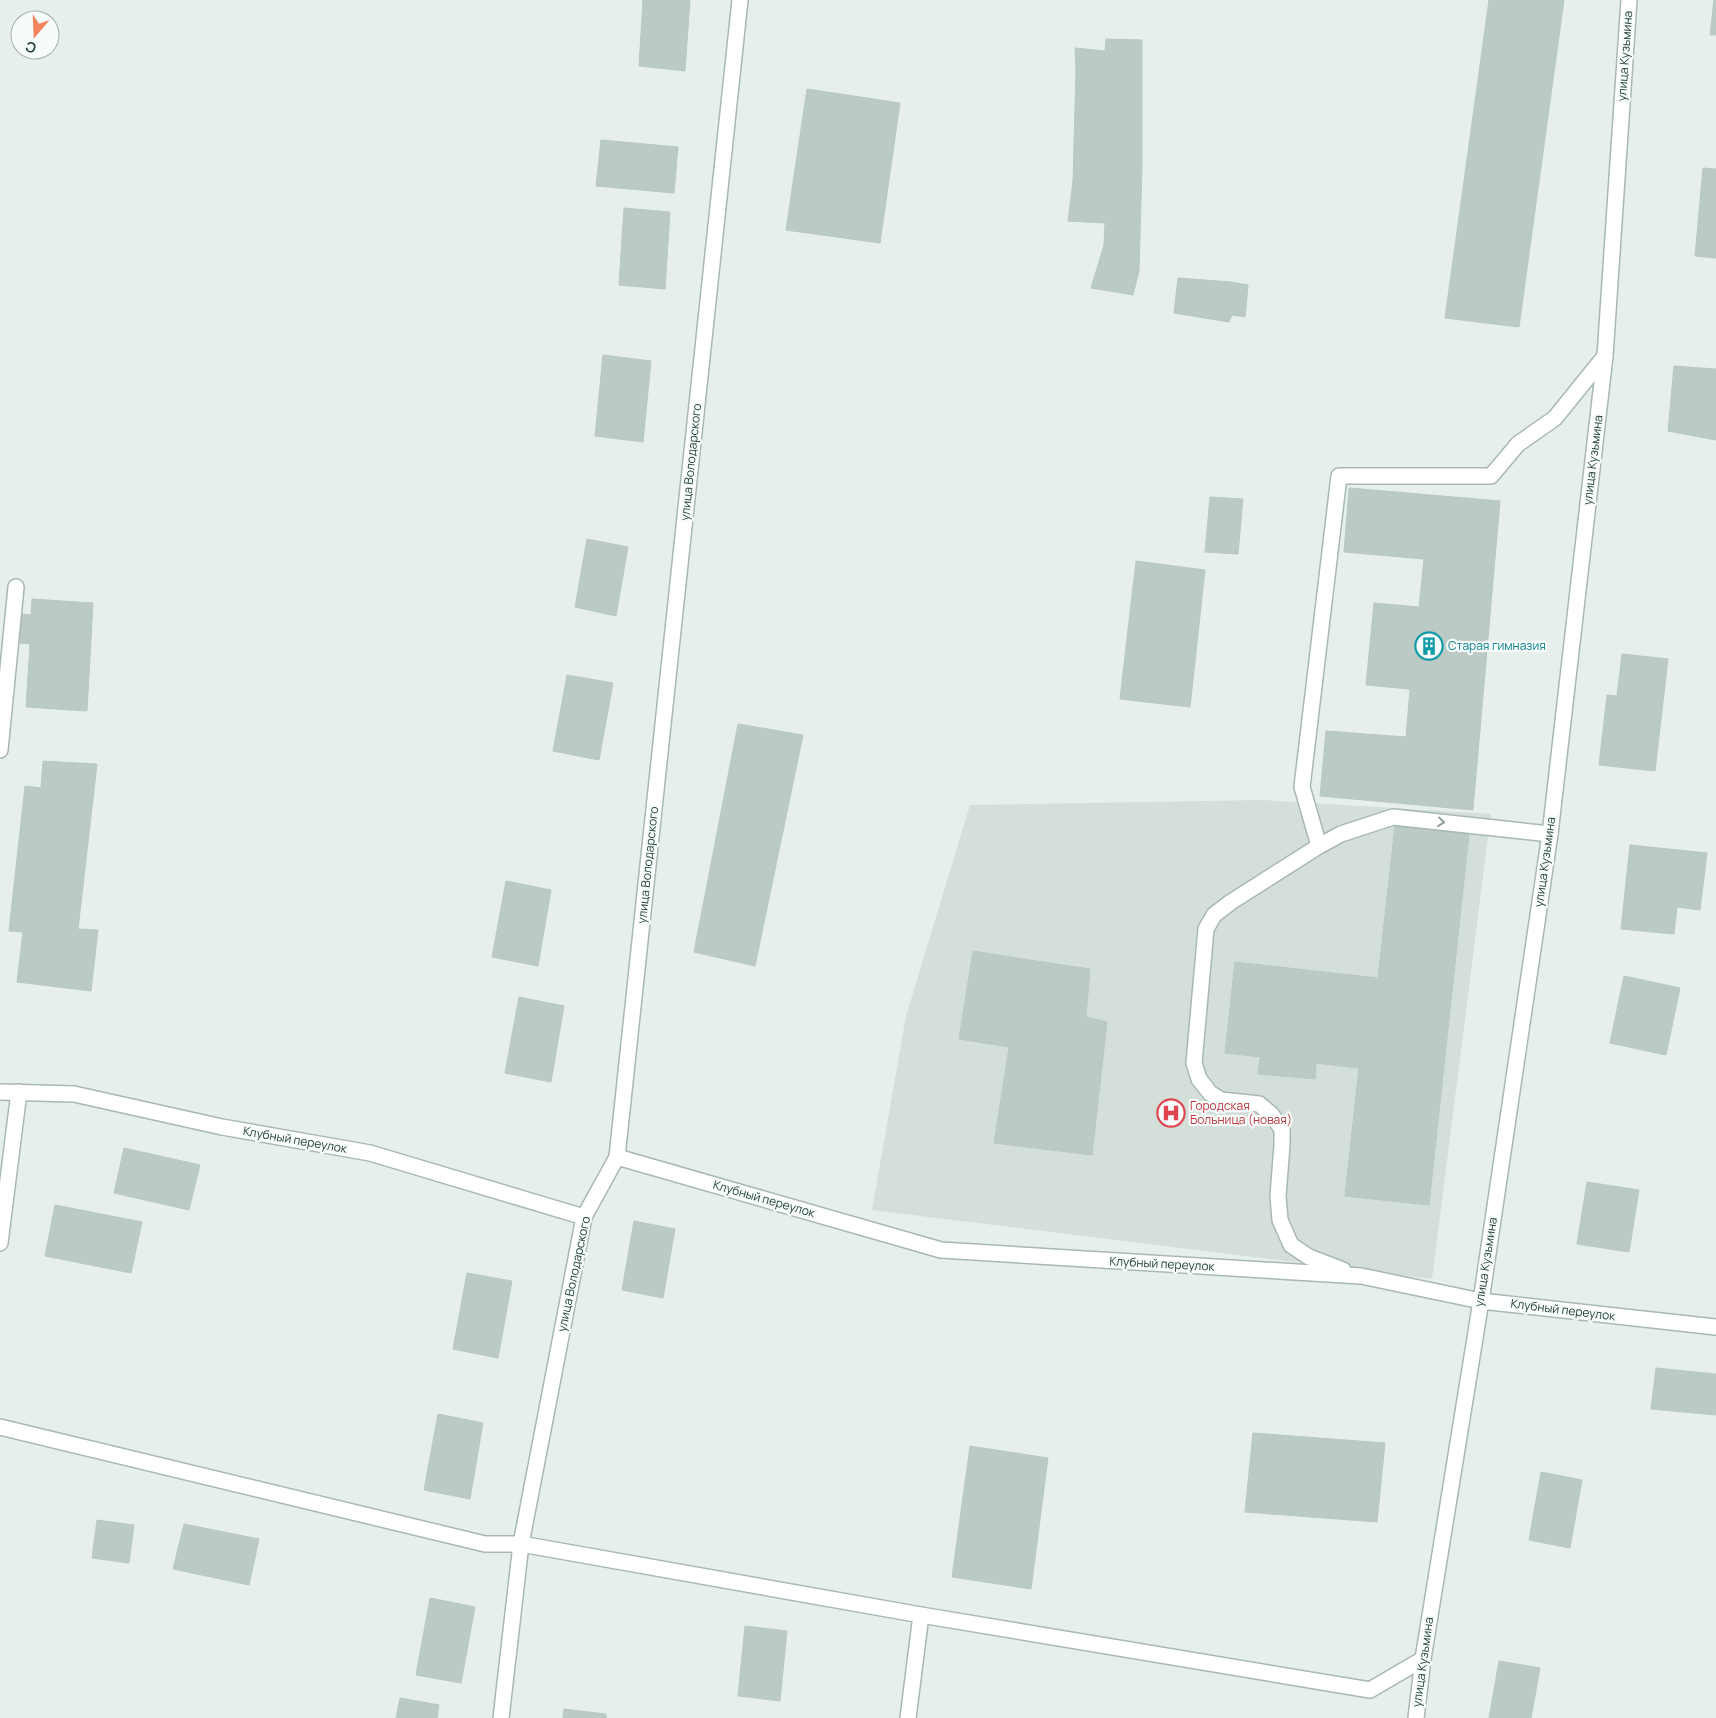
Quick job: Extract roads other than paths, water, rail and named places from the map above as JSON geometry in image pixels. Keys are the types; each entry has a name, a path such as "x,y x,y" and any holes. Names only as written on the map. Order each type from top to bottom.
{"street":[{"name":"улица Володарского","path":"501,1718 521,1544 584,1217 617,1157 740,0"},
{"name":"улица Кузьмина","path":"1416,1718 1422,1659 1481,1301 1550,834 1605,356 1629,0"},
{"path":"1319,846 1302,787 1339,476 1491,476 1518,444 1555,418 1605,356"},
{"path":"0,750 16,587"},
{"path":"1361,1276 1309,1257 1291,1245 1280,1220 1278,1196 1282,1130 1272,1114 1259,1104 1221,1100 1210,1093 1199,1079 1194,1063 1206,929 1214,916 1231,902 1319,846 1341,834 1393,817 1550,834"},
{"name":"Клубный переулок","path":"0,1092 74,1094 222,1127 370,1153 584,1217"},
{"path":"0,1243 19,1092"},
{"name":"Клубный переулок","path":"617,1157 941,1250 1361,1276 1481,1301 1716,1328"},
{"path":"0,1427 485,1544 521,1544 921,1615 1370,1690 1422,1659"},
{"path":"908,1718 921,1615"}],"place":[{"name":"Старая гимназия","path":"1429,646"},
{"name":"Городская Больница (новая)","path":"1171,1113"}]}
